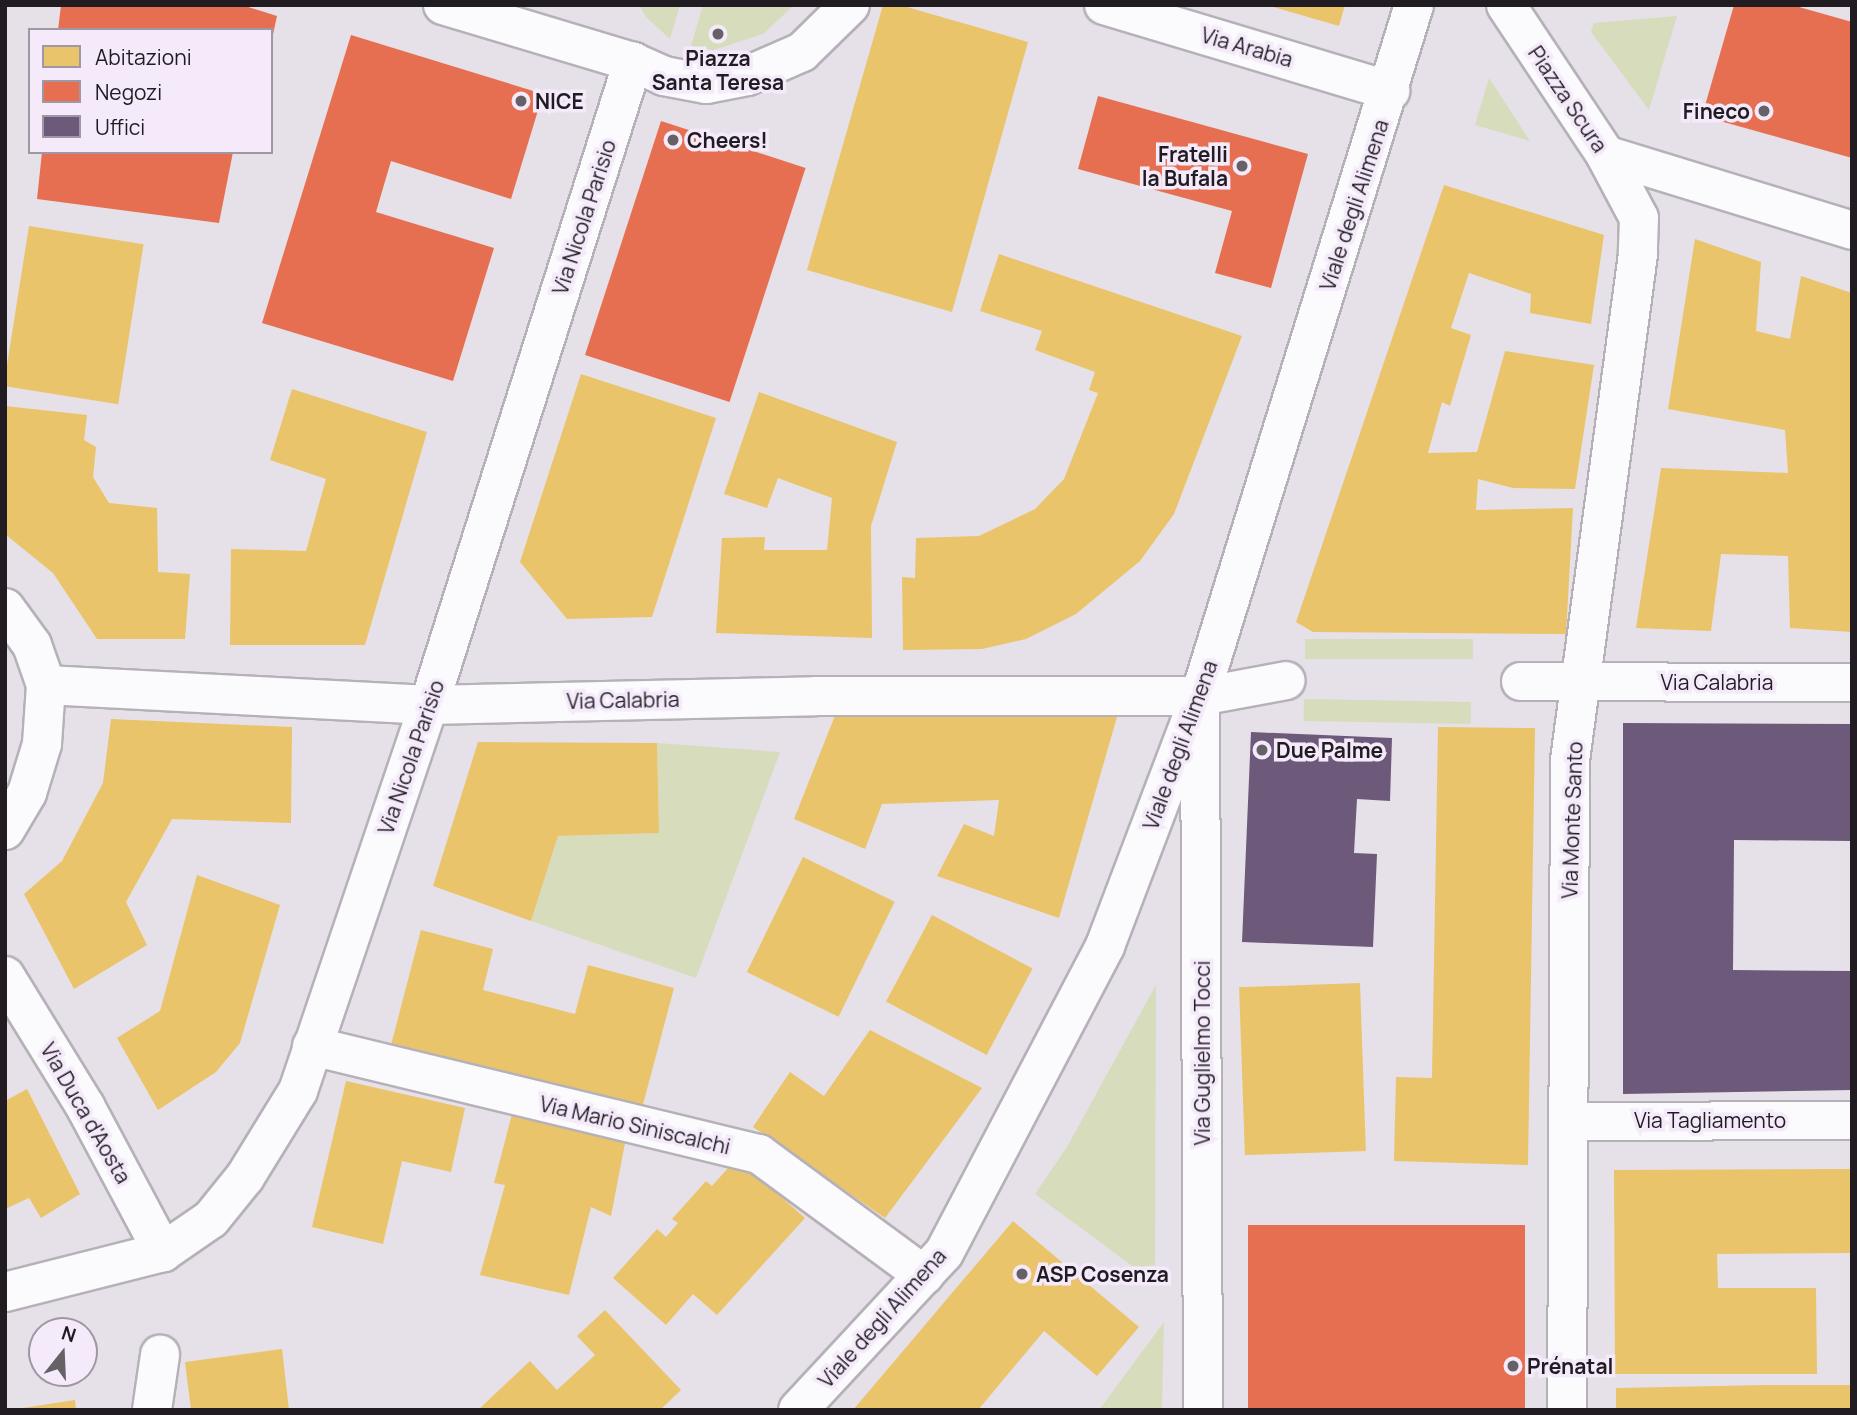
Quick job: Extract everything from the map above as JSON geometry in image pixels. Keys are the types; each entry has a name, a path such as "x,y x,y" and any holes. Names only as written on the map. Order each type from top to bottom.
{"street":[{"path":"443,5 633,62 664,76 706,84 747,76 802,52 850,5"},
{"name":"Via Arabia","path":"1104,5 1390,90"},
{"name":"Viale degli Alimena","path":"798,1410 944,1254 1105,946 1200,696 1390,90 1414,5"},
{"name":"Piazza Scura","path":"1506,5 1629,194"},
{"name":"Via Nicola Parisio","path":"5,1292 163,1252 211,1219 245,1177 298,1091 429,705 633,62"},
{"path":"1605,154 1852,230"},
{"name":"Via Monte Santo","path":"1567,1410 1570,760 1583,681 1638,254 1639,218 1629,194"},
{"path":"5,608 32,645 46,685 43,744 27,793 5,830"},
{"path":"1200,696 1286,680"},
{"name":"Via Calabria","path":"1520,681 1852,682"},
{"name":"Via Calabria","path":"46,685 429,705 816,696 1200,696"},
{"name":"Via Guglielmo Tocci","path":"1200,696 1203,1410"},
{"name":"Via Duca d'Aosta","path":"5,976 85,1107 163,1252"},
{"name":"Via Mario Siniscalchi","path":"312,1046 759,1154 924,1275"},
{"name":"Via Tagliamento","path":"1569,1121 1852,1120"},
{"path":"152,1410 160,1355"}],"green space":[{"path":"639,5 680,5 670,39 646,17"},
{"path":"703,5 794,5 763,34 713,50 691,46"},
{"path":"1677,16 1649,110 1591,32 1594,23"},
{"path":"1489,78 1530,141 1475,125"},
{"path":"1305,639 1473,639 1473,659 1305,659"},
{"path":"1304,699 1471,702 1471,724 1304,721"},
{"path":"657,743 780,752 696,978 531,921 558,836 659,833"},
{"path":"1156,985 1155,1265 1135,1268 1035,1194 1067,1147"},
{"path":"1164,1322 1162,1410 1099,1410"}],"building: Abitazioni":[{"path":"883,5 900,5 1028,42 952,312 807,270"},
{"path":"1267,5 1345,5 1339,26"},
{"path":"1444,185 1604,235 1591,324 1530,313 1531,294 1469,273 1451,328 1471,335 1450,406 1442,402 1428,453 1477,452 1505,351 1594,365 1575,489 1513,488 1478,479 1476,510 1573,508 1566,634 1313,632 1296,622"},
{"path":"29,226 144,244 118,404 5,386"},
{"path":"1695,239 1761,262 1756,331 1790,339 1801,276 1852,293 1852,632 1790,628 1788,556 1721,554 1711,631 1636,628 1661,468 1788,473 1785,430 1668,409"},
{"path":"999,254 1242,336 1174,514 1140,561 1076,614 1026,639 982,649 903,650 902,577 915,578 916,538 979,536 1035,509 1064,479 1098,393 1089,390 1095,372 1035,350 1042,331 980,311"},
{"path":"581,374 716,418 652,617 567,619 520,562"},
{"path":"292,389 427,432 365,645 230,645 231,549 306,551 326,479 270,460"},
{"path":"759,392 897,442 871,526 872,638 716,633 722,538 765,537 764,550 827,550 832,498 778,478 767,508 724,494"},
{"path":"5,406 87,415 84,440 96,447 93,477 109,503 157,508 158,572 190,574 185,639 97,639 53,573 5,534"},
{"path":"836,713 1117,717 1059,918 937,876 964,824 994,836 999,800 882,804 865,849 794,819"},
{"path":"111,719 292,727 291,823 172,819 126,902 147,945 74,989 24,894 62,861 103,783"},
{"path":"1438,727 1535,728 1528,1165 1394,1161 1396,1077 1432,1078"},
{"path":"478,742 657,743 659,833 558,836 531,921 433,886"},
{"path":"803,857 895,902 839,1017 747,972"},
{"path":"197,875 280,905 240,1043 216,1072 158,1110 117,1038 160,1011"},
{"path":"932,915 1033,969 987,1055 886,1002"},
{"path":"421,930 493,949 483,990 575,1014 588,965 674,988 641,1112 391,1045"},
{"path":"1360,983 1366,1151 1245,1155 1239,987"},
{"path":"870,1030 982,1088 885,1218 753,1127 790,1072 824,1096"},
{"path":"346,1081 465,1108 451,1172 402,1161 383,1244 312,1227"},
{"path":"27,1089 80,1194 41,1218 29,1198 5,1209 5,1101"},
{"path":"512,1114 625,1143 611,1216 591,1207 569,1295 480,1275 505,1185 494,1183"},
{"path":"737,1158 805,1218 717,1315 693,1294 666,1325 613,1278 657,1229 666,1237 678,1223 672,1219 706,1181 712,1186"},
{"path":"1852,1169 1852,1253 1717,1254 1718,1288 1816,1288 1817,1374 1615,1374 1614,1170"},
{"name":"ASP Cosenza","path":"1013,1221 1139,1327 1097,1376 1044,1331 978,1410 853,1410"},
{"path":"605,1310 681,1390 660,1410 478,1410 530,1361 557,1390 595,1355 577,1336"},
{"path":"282,1349 289,1410 191,1410 185,1362"},
{"path":"1852,1385 1852,1410 1616,1410 1616,1388"},
{"path":"75,1400 76,1410 23,1410 23,1408"}],"building: Negozi":[{"path":"61,5 242,5 277,16 273,34 273,28 58,28"},
{"path":"1734,5 1792,5 1852,22 1852,158 1702,116"},
{"path":"351,35 543,94 511,199 391,161 376,212 494,248 453,381 262,323"},
{"path":"1098,96 1308,154 1271,288 1215,273 1232,211 1078,169"},
{"path":"661,121 806,168 730,402 585,355"},
{"path":"42,154 233,154 219,223 37,199"},
{"path":"1248,1225 1525,1225 1525,1410 1248,1410"}],"building: Uffici":[{"path":"1623,723 1852,724 1852,841 1734,840 1733,970 1852,971 1852,1090 1623,1094"},
{"path":"1251,732 1392,738 1390,801 1357,799 1354,853 1377,854 1373,947 1242,942"}],"place":[{"name":"Piazza Santa Teresa","path":"718,34"},
{"name":"NICE","path":"521,101"},
{"name":"Fineco","path":"1764,111"},
{"name":"Cheers!","path":"673,140"},
{"name":"Fratelli la Bufala","path":"1242,166"},
{"name":"Due Palme","path":"1262,750"},
{"name":"ASP Cosenza","path":"1022,1274"},
{"name":"Prénatal","path":"1513,1366"}]}
